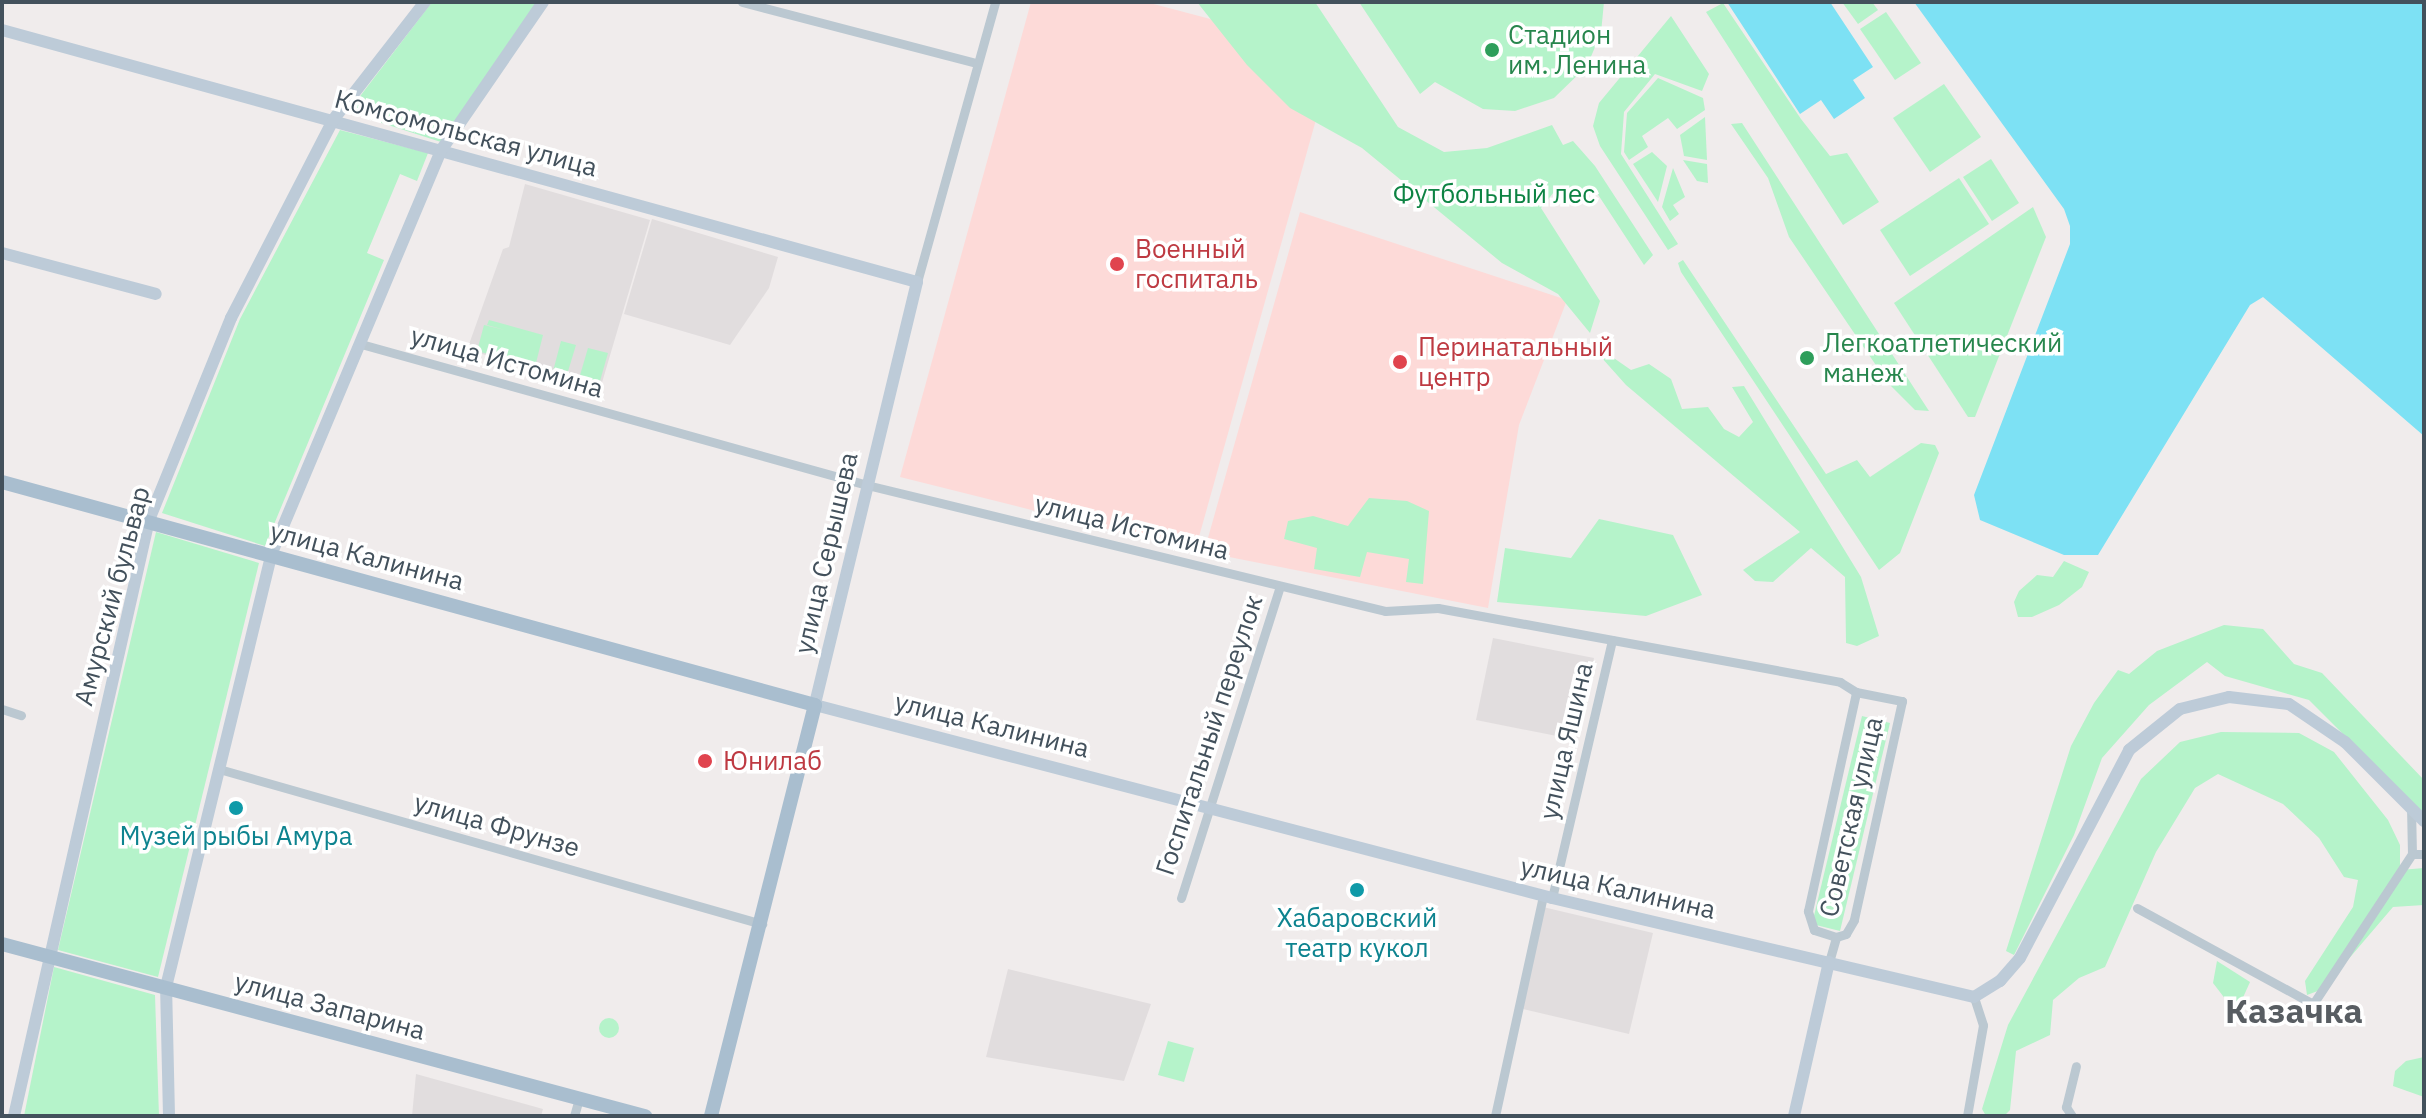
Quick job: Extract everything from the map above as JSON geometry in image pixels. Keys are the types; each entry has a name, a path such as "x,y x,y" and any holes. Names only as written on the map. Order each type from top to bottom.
{"main road":[{"name":"улица Калинина","path":"2,482 815,705"},
{"name":"улица Серышева","path":"711,1116 815,705"},
{"name":"улица Запарина","path":"2,944 645,1116"}],"street":[{"name":"Амурский бульвар","path":"14,1116 47,956 149,520 231,318 333,120 425,2"},
{"path":"169,1116 166,987 271,555 442,149 543,2"},
{"path":"742,2 976,63"},
{"name":"улица Серышева","path":"815,705 917,282 995,2"},
{"name":"Комсомольская улица","path":"2,30 917,282"},
{"path":"2,253 156,294"},
{"name":"улица Истомина","path":"361,344 867,485 1385,611 1438,608 1840,682 1856,692 1902,701"},
{"name":"Госпитальный переулок","path":"1181,898 1280,586"},
{"name":"улица Яшина","path":"1495,1116 1612,640"},
{"name":"Советская улица","path":"1856,692 1808,911 1814,930 1836,937 1846,934 1854,920 1902,701"},
{"path":"1967,1116 1983,1025 1974,997 2000,981 2020,958 2129,750 2180,709 2229,697 2289,704 2345,742 2424,821"},
{"name":"улица Калинина","path":"815,705 1548,897 1974,997"},
{"path":"2,709 21,715"},
{"name":"улица Фрунзе","path":"219,769 762,924"},
{"path":"2137,908 2313,1004 2412,854 2411,808"},
{"path":"2412,854 2424,854"},
{"name":"Советская улица","path":"1794,1116 1836,937"},
{"path":"2072,1116 2066,1107 2076,1066"},
{"path":"574,1116 579,1098"}],"shaded area":[{"name":"Военный госпиталь","path":"1031,2 1146,2 1335,52 1195,551 900,477"},
{"path":"525,184 650,220 601,386 467,350 503,249 509,247"},
{"name":"Перинатальный центр","path":"1300,212 1567,300 1519,425 1488,608 1204,552"},
{"path":"652,219 778,257 769,288 730,345 624,314"},
{"path":"1493,638 1594,658 1577,740 1476,720"},
{"path":"1543,907 1653,933 1629,1034 1519,1008"},
{"path":"1008,969 1151,1004 1124,1081 986,1057"},
{"path":"416,1074 543,1109 541,1116 412,1116"}],"green space":[{"path":"432,2 538,2 441,142 348,112"},
{"name":"Футбольный лес","path":"1197,2 1315,2 1398,127 1444,152 1487,148 1552,125 1563,145 1573,141 1595,166 1653,255 1644,265 1595,190 1554,192 1541,208 1600,301 1590,333 1558,294 1502,263 1362,148 1290,108 1247,65"},
{"name":"Стадион им. Ленина","path":"1359,2 1604,2 1601,33 1587,66 1554,98 1515,111 1483,109 1435,82 1420,94"},
{"path":"1842,2 1872,2 1878,10 1858,24"},
{"path":"1723,3 1801,119 1830,156 1847,153 1879,202 1843,225 1706,12"},
{"path":"1886,12 1921,63 1895,80 1860,29"},
{"path":"1671,16 1709,74 1702,91 1655,74 1624,112 1621,154 1678,244 1668,250 1600,146 1593,126 1599,103"},
{"path":"1658,78 1703,98 1705,110 1677,129 1668,118 1642,136 1648,147 1629,160 1624,152 1627,113"},
{"path":"1944,84 1981,137 1930,172 1893,118"},
{"path":"1705,117 1707,160 1684,156 1680,135"},
{"path":"1742,123 1929,411 1915,410 1888,383 1789,237 1768,178 1731,124"},
{"path":"340,130 428,153 417,181 400,174 367,253 384,260 265,546 162,513 240,319"},
{"path":"1652,152 1667,166 1658,202 1633,164"},
{"path":"1991,159 2019,203 1992,221 1963,177"},
{"path":"1683,160 1707,164 1708,183 1697,181"},
{"path":"1673,168 1685,197 1673,205 1679,214 1670,221 1662,207"},
{"path":"1959,178 1989,224 1910,276 1880,230"},
{"path":"2033,207 2046,237 1975,417 1968,417 1894,303"},
{"path":"1683,260 1826,474 1857,460 1870,477 1921,443 1935,445 1939,453 1900,553 1879,570 1681,272 1678,263"},
{"path":"489,320 543,335 535,367 477,351 484,325 505,330 487,325"},
{"path":"561,341 576,345 566,378 552,375"},
{"path":"588,348 608,353 598,388 578,382"},
{"path":"1608,354 1631,370 1649,364 1671,379 1682,409 1708,407 1724,429 1739,437 1753,422 1732,387 1744,386 1861,577 1879,636 1857,646 1846,643 1845,577 1811,548 1773,582 1755,581 1743,570 1800,532 1626,385 1601,357"},
{"path":"1369,498 1407,501 1429,511 1423,584 1406,582 1409,559 1367,552 1360,577 1314,569 1317,548 1284,539 1288,521 1313,516 1348,526"},
{"path":"1599,519 1673,535 1702,595 1646,616 1497,602 1505,548 1571,558"},
{"path":"156,532 259,563 158,977 58,950"},
{"path":"2064,561 2089,572 2082,587 2059,605 2032,617 2018,617 2014,602 2019,591 2037,575 2053,577"},
{"path":"2224,625 2263,629 2294,664 2322,673 2424,780 2424,815 2309,700 2225,676 2207,662 2149,705 2102,758 2074,835 2014,955 2006,951 2071,746 2094,703 2118,670 2129,674 2157,651"},
{"path":"1862,716 1890,723 1840,931 1812,924"},
{"path":"2221,732 2299,733 2334,752 2388,820 2400,845 2400,870 2424,868 2424,905 2393,907 2323,989 2307,995 2305,981 2353,907 2358,880 2344,877 2319,838 2283,804 2218,774 2195,788 2156,852 2105,967 2079,978 2053,1000 2050,1035 2016,1051 2010,1110 2004,1116 1986,1116 1982,1109 2008,1025 2141,779 2180,742"},
{"path":"2217,961 2250,982 2236,1013 2213,983"},
{"path":"54,967 155,995 159,1116 24,1116"},
{"path":"609,1018 616,1021 619,1028 616,1035 609,1038 602,1035 599,1028 602,1021"},
{"path":"1168,1041 1194,1048 1184,1082 1158,1075"},
{"path":"2424,1057 2424,1097 2393,1086 2395,1071 2406,1061"}],"water":[{"path":"1727,2 1830,2 1873,67 1853,80 1865,98 1834,119 1821,100 1800,114"},
{"path":"1914,2 2424,2 2424,436 2263,297 2250,305 2098,555 2064,555 1980,520 1974,495 2070,244 2070,226 2064,209"}],"place":[{"name":"Стадион им. Ленина","path":"1492,50"},
{"name":"Военный госпиталь","path":"1117,264"},
{"name":"Легкоатлетический манеж","path":"1807,358"},
{"name":"Перинатальный центр","path":"1400,362"},
{"name":"Юнилаб","path":"705,761"},
{"name":"Музей рыбы Амура","path":"236,808"},
{"name":"Хабаровский театр кукол","path":"1357,890"}],"district":[{"name":"Казачка","path":"2294,1011"}]}
